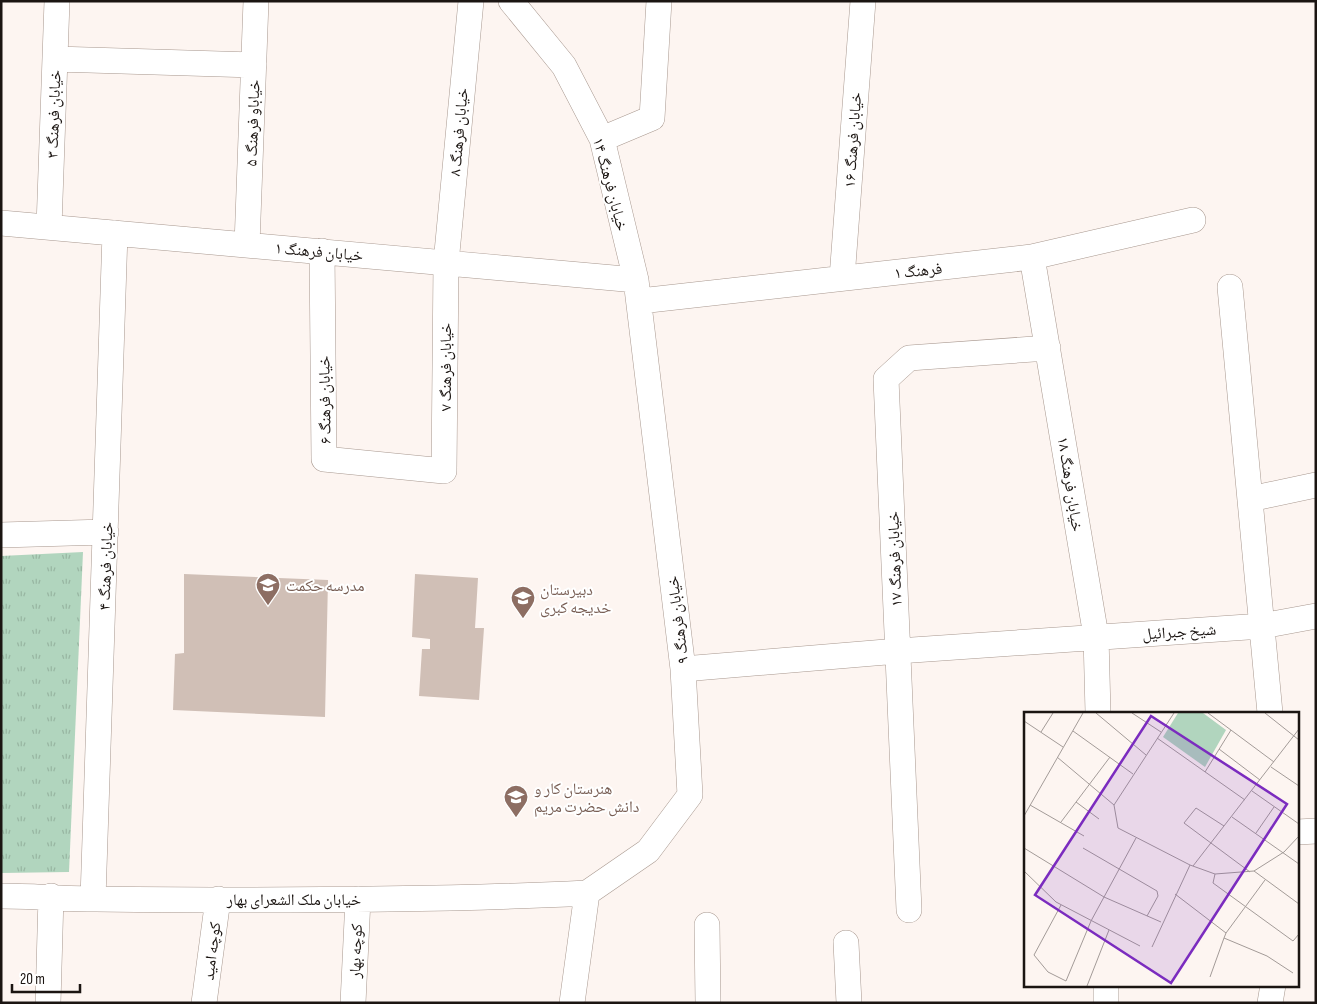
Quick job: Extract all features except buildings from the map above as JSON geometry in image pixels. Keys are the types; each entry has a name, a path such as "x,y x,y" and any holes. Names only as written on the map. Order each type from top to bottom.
{"street":[{"name":"خیابان فرهنگ ۳","path":"49,227 57,1"},
{"name":"خیاباو فرهنگ ۵","path":"248,245 256,1"},
{"name":"خیابان فرهنگ ۸","path":"446,263 470,1"},
{"name":"خیابان فرهنگ ۱۴","path":"510,1 564,66 602,139 638,290"},
{"path":"602,139 652,118 659,1"},
{"name":"خیابان فرهنگ ۱۶","path":"842,278 863,1"},
{"path":"55,59 254,64"},
{"name":"فرهنگ ۱","path":"638,290 842,278 1032,257 1193,220"},
{"name":"خیابان فرهنگ ۱","path":"1,223 446,263 638,290"},
{"name":"خیابان فرهنگ ۴","path":"93,899 115,233"},
{"name":"خیابان فرهنگ ۶","path":"322,251 324,459 444,470"},
{"name":"خیابان فرهنگ ۱۸","path":"1032,257 1096,636 1098,712"},
{"name":"خیابان فرهنگ ۷","path":"444,470 446,263"},
{"path":"1230,287 1270,712"},
{"name":"خیابان فرهنگ ۹","path":"587,893 648,851 690,795 683,669 638,290"},
{"name":"خیابان فرهنگ ۱۷","path":"909,910 886,378 909,358 1048,348"},
{"path":"1250,499 1316,485"},
{"path":"1,535 106,532"},
{"name":"شیخ جبرائیل","path":"683,669 1096,636 1262,626 1316,616"},
{"path":"1300,832 1316,831"},
{"path":"572,1003 587,893"},
{"name":"خیابان ملک الشعرای بهار","path":"1,896 51,896 93,899 358,899 488,898 587,893"},
{"path":"48,1003 51,896"},
{"name":"کوچه امید","path":"204,1003 218,899"},
{"name":"کوچه بهار","path":"353,1003 358,899"},
{"path":"707,925 708,1003"},
{"path":"846,943 849,1003"},
{"path":"1106,986 1106,1003"},
{"path":"1270,1003 1273,986"}],"green space":[{"path":"83,552 69,872 1,873 1,556"}],"place":[{"name":"مدرسه حکمت","path":"268,606"},
{"name":"دبیرستان خدیجه کبری","path":"523,619"},
{"name":"هنرستان کار و دانش حضرت مریم","path":"516,818"}]}
